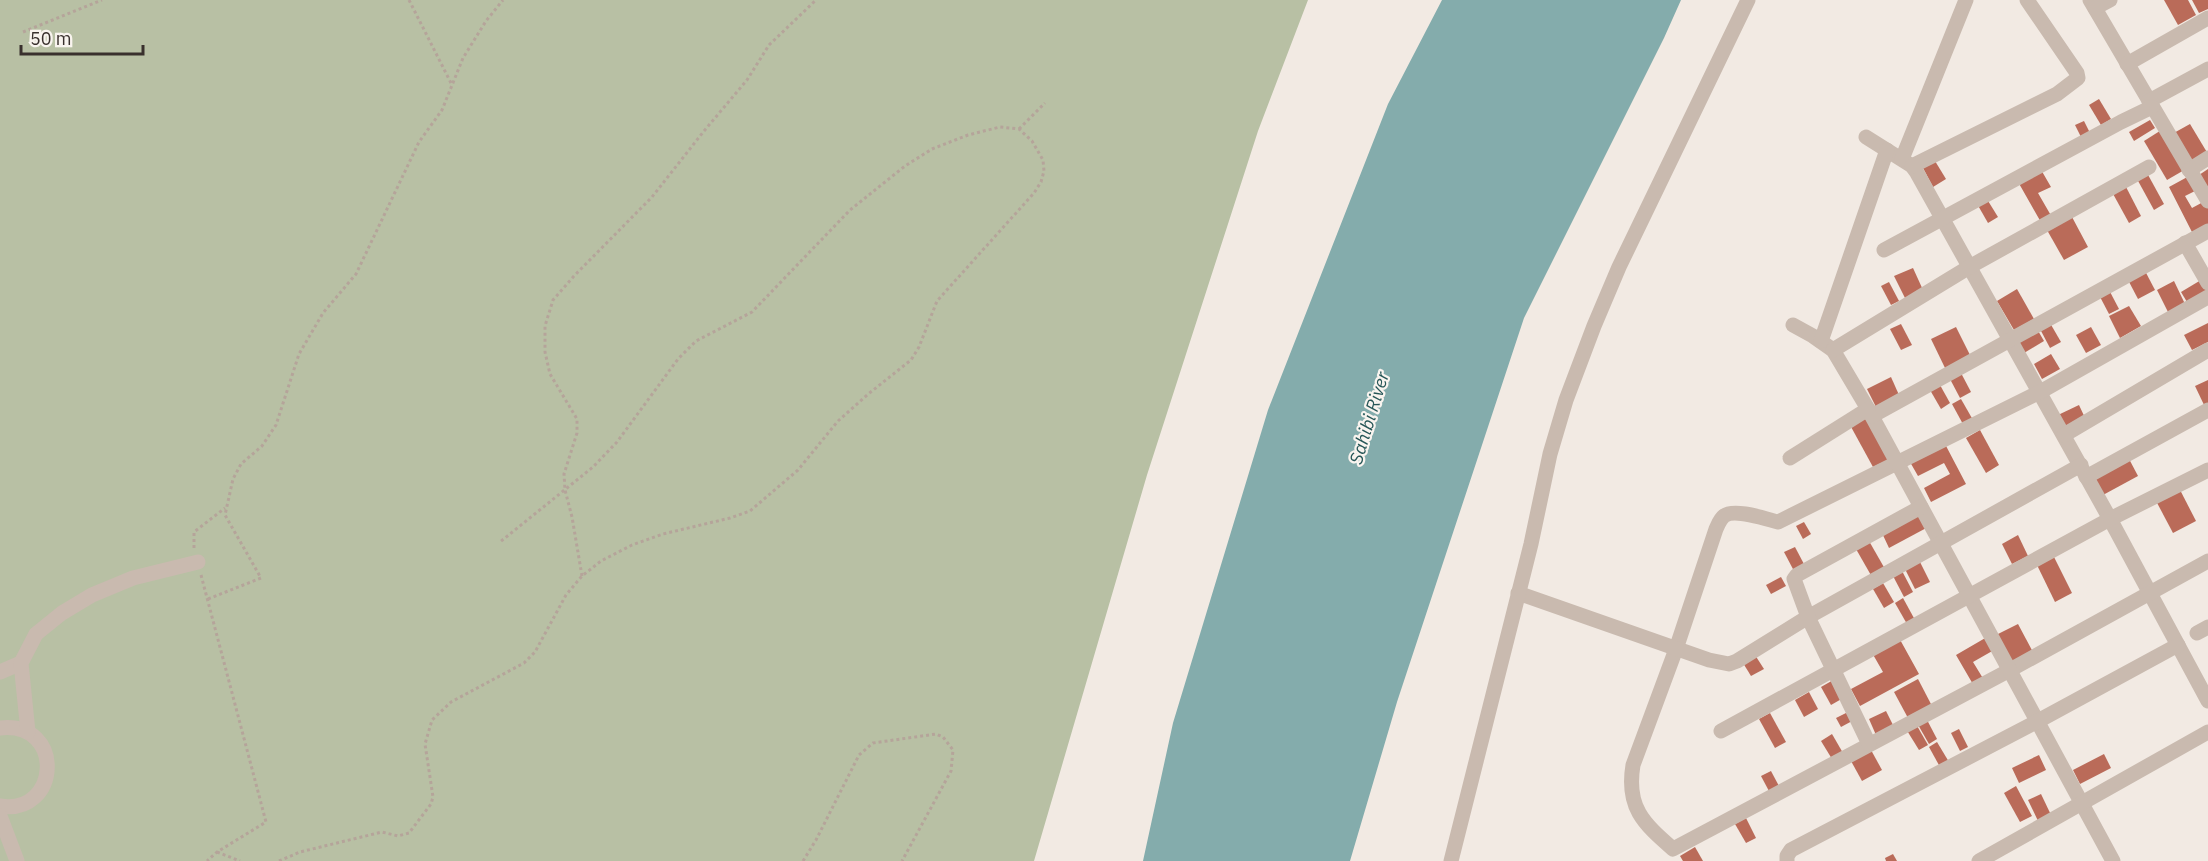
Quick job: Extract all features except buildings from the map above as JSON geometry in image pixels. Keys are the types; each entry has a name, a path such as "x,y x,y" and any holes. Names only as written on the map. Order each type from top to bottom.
{"street":[{"path":"1451,861 1531,544 1550,454 1566,400 1619,267 1748,0"},
{"path":"1907,163 1966,0"},
{"path":"1907,163 2057,94 2078,78 2077,73 2027,0"},
{"path":"2110,0 2092,4 2208,201"},
{"path":"2127,64 2208,18"},
{"path":"1884,249 2121,122 2208,69"},
{"path":"1866,137 1907,163 1943,219 2084,471 2208,701"},
{"path":"1827,346 1887,150"},
{"path":"2189,170 2208,158"},
{"path":"1827,346 2149,167"},
{"path":"1790,458 1870,412 2208,231"},
{"path":"2185,243 2208,283"},
{"path":"2208,297 2040,392 1778,522 1745,514 1724,516 1716,529 1676,649 1633,765 1630,784 1633,802 1641,817 1673,849 2010,670 2208,561"},
{"path":"1793,325 1827,346 1870,412 2082,803 2108,859"},
{"path":"2064,435 2208,351"},
{"path":"1518,593 1676,649 1729,664 1941,543 2208,410"},
{"path":"1721,731 2110,519 2208,470"},
{"path":"1869,744 1808,617 1794,579 1797,575 1921,507"},
{"path":"28,732 21,663 36,634 62,613 92,595 133,578 198,562"},
{"path":"1787,861 1791,850 2038,722 2178,645"},
{"path":"0,672 21,663"},
{"path":"0,728 18,728 28,732 42,745 48,764 45,784 32,799 15,807 0,806"},
{"path":"1979,861 2208,732"},
{"path":"0,816 17,861"}],"path":[{"path":"23,32 102,0"},
{"path":"409,0 452,85"},
{"path":"208,599 261,578 225,515 232,479 241,464 262,446 276,425 299,354 323,313 356,274 419,142 442,110 463,58 486,21 503,0"},
{"path":"582,576 564,474 574,446 577,419 550,374 544,352 545,326 553,300 651,198 704,130 747,80 769,45 816,0"},
{"path":"1019,129 1045,103"},
{"path":"279,861 300,852 382,832 398,836 409,833 431,804 433,797 425,744 432,720 451,702 524,663 535,652 566,596 582,576 601,561 632,545 663,534 750,511 798,470 838,422 867,394 911,360 920,347 937,301 1041,182 1044,171 1043,160 1032,141 1019,129 1000,127 932,148 905,166 850,210 752,312 696,340 678,359 617,442 593,467 500,542"},
{"path":"207,861 217,852 266,822 193,542 194,532 227,506"},
{"path":"803,861 859,755 868,746 936,734 943,737 953,750 951,771 902,861"},
{"path":"217,852 240,861"}],"green space":[{"path":"0,0 1308,0 1258,131 1147,475 1034,861 0,861"}],"water":[{"name":"Sahibi River","path":"1442,0 1681,0 1524,318 1397,702 1350,861 1143,861 1173,723 1268,410 1388,104"}]}
